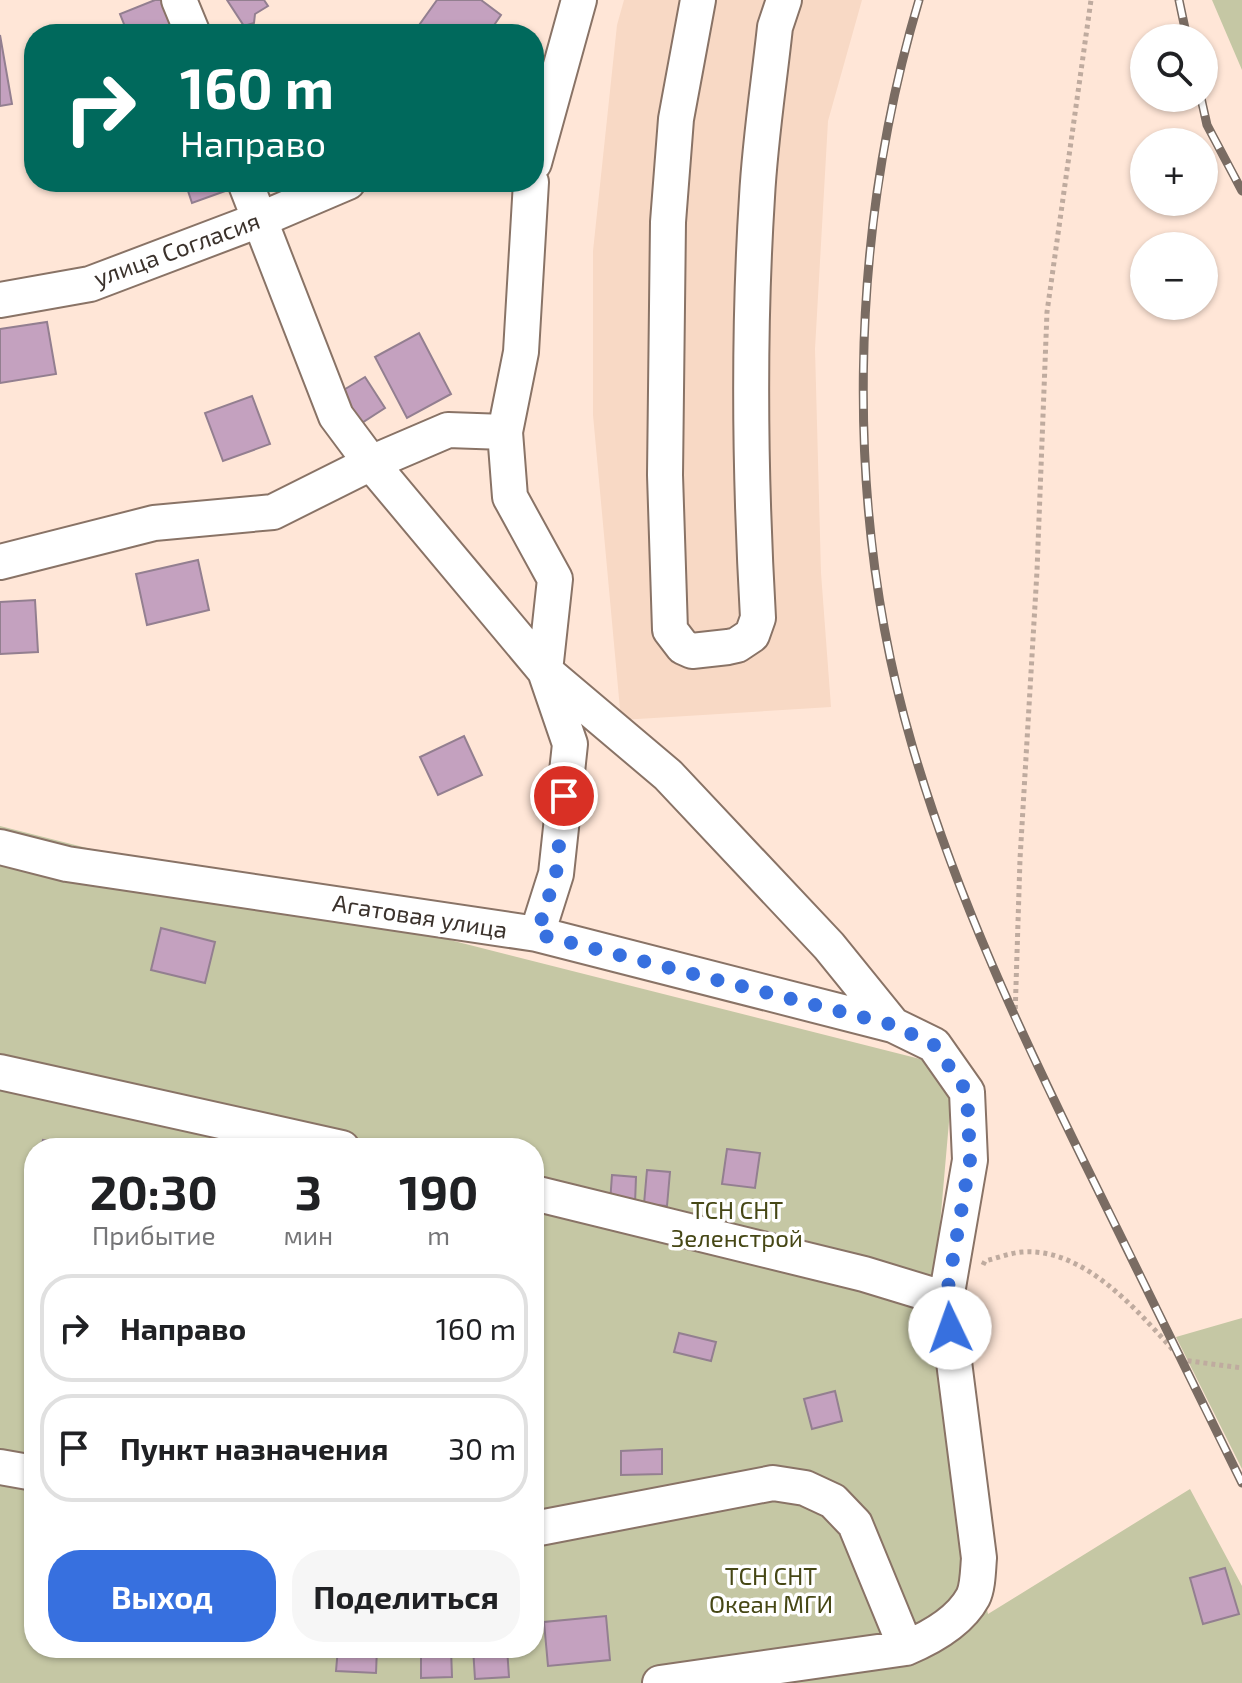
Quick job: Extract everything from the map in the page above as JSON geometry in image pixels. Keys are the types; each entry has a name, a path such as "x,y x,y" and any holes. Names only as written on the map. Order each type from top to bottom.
{"street":[{"path":"179,0 189,24"},
{"path":"546,78 579,0"},
{"path":"698,0 676,119 668,222 665,475 668,619 675,640 692,651 737,645 752,635 758,618 751,500 750,352 757,194 775,27 784,0"},
{"path":"249,192 336,416 371,463 545,671 668,775 829,946 893,1025"},
{"name":"улица Согласия","path":"0,300 90,284 325,192"},
{"path":"530,192 521,352 505,432 510,497 555,579 545,671 570,744 556,874 537,934"},
{"path":"0,562 154,523 273,512 371,463 448,430 505,432"},
{"name":"Агатовая улица","path":"0,847 67,864 537,934 893,1025 934,1045 967,1092 970,1160 946,1299 979,1558 974,1596 930,1638 906,1648 660,1683"},
{"path":"0,1072 297,1138"},
{"path":"544,1195 864,1274 946,1299"},
{"path":"0,1467 24,1471"},
{"path":"544,1527 773,1483 805,1488 833,1501 855,1524 906,1648"}],"path":[{"path":"1015,1017 1047,312 1091,0"},
{"path":"978,1275 985,1261 1023,1252 1069,1259 1131,1304 1182,1360 1242,1368"}],"shaded area":[{"path":"624,0 862,0 828,121 815,349 821,573 831,707 621,720 593,415 593,251 617,25"}],"green space":[{"path":"1212,0 1242,0 1242,70"},
{"name":"ТСН СНТ Зеленстрой","path":"0,826 932,1062 951,1099 935,1282 956,1466 988,1614 1190,1489 1242,1586 1242,1683 0,1683"},
{"path":"1242,1318 1242,1469 1176,1337"}],"building":[{"path":"155,0 165,0 174,24 124,24 120,14"},
{"path":"227,0 264,0 268,6 255,14 254,23 243,24"},
{"path":"437,0 481,0 501,15 495,24 420,24"},
{"path":"0,35 12,104 0,106"},
{"path":"188,192 222,192 192,203"},
{"path":"47,322 56,374 0,383 0,329"},
{"path":"419,333 451,394 407,418 375,357"},
{"path":"365,377 385,408 357,426 337,394"},
{"path":"252,396 270,444 223,461 205,413"},
{"path":"198,560 209,610 147,625 136,574"},
{"path":"35,600 38,652 0,654 0,602"},
{"path":"464,736 482,775 438,795 420,757"},
{"path":"161,928 215,942 205,983 151,970"},
{"path":"727,1149 760,1153 755,1188 722,1184"},
{"path":"647,1170 670,1172 667,1206 644,1204"},
{"path":"612,1175 636,1177 635,1204 610,1203"},
{"path":"679,1333 716,1342 711,1361 674,1352"},
{"path":"835,1391 842,1421 812,1429 804,1399"},
{"path":"662,1449 662,1474 621,1475 621,1451"},
{"path":"1225,1568 1239,1614 1203,1624 1190,1578"},
{"path":"606,1616 610,1660 548,1666 544,1622"},
{"path":"337,1658 377,1658 376,1673 336,1671"},
{"path":"421,1658 451,1658 452,1677 421,1678"},
{"path":"474,1658 508,1658 509,1677 475,1679"}],"railway":[{"path":"919,0 896,90 879,182 868,277 863,372 865,468 874,562 890,655 912,745 970,912 1067,1127 1242,1483"},
{"path":"1179,0 1184,24"},
{"path":"1204,112 1207,125 1242,191"}],"route":[{"path":"564,796 556,874 537,934 893,1025 934,1045 967,1092 970,1160 946,1299 950,1328"}],"park label":[{"name":"ТСН СНТ Океан МГИ","path":"771,1591"}]}
